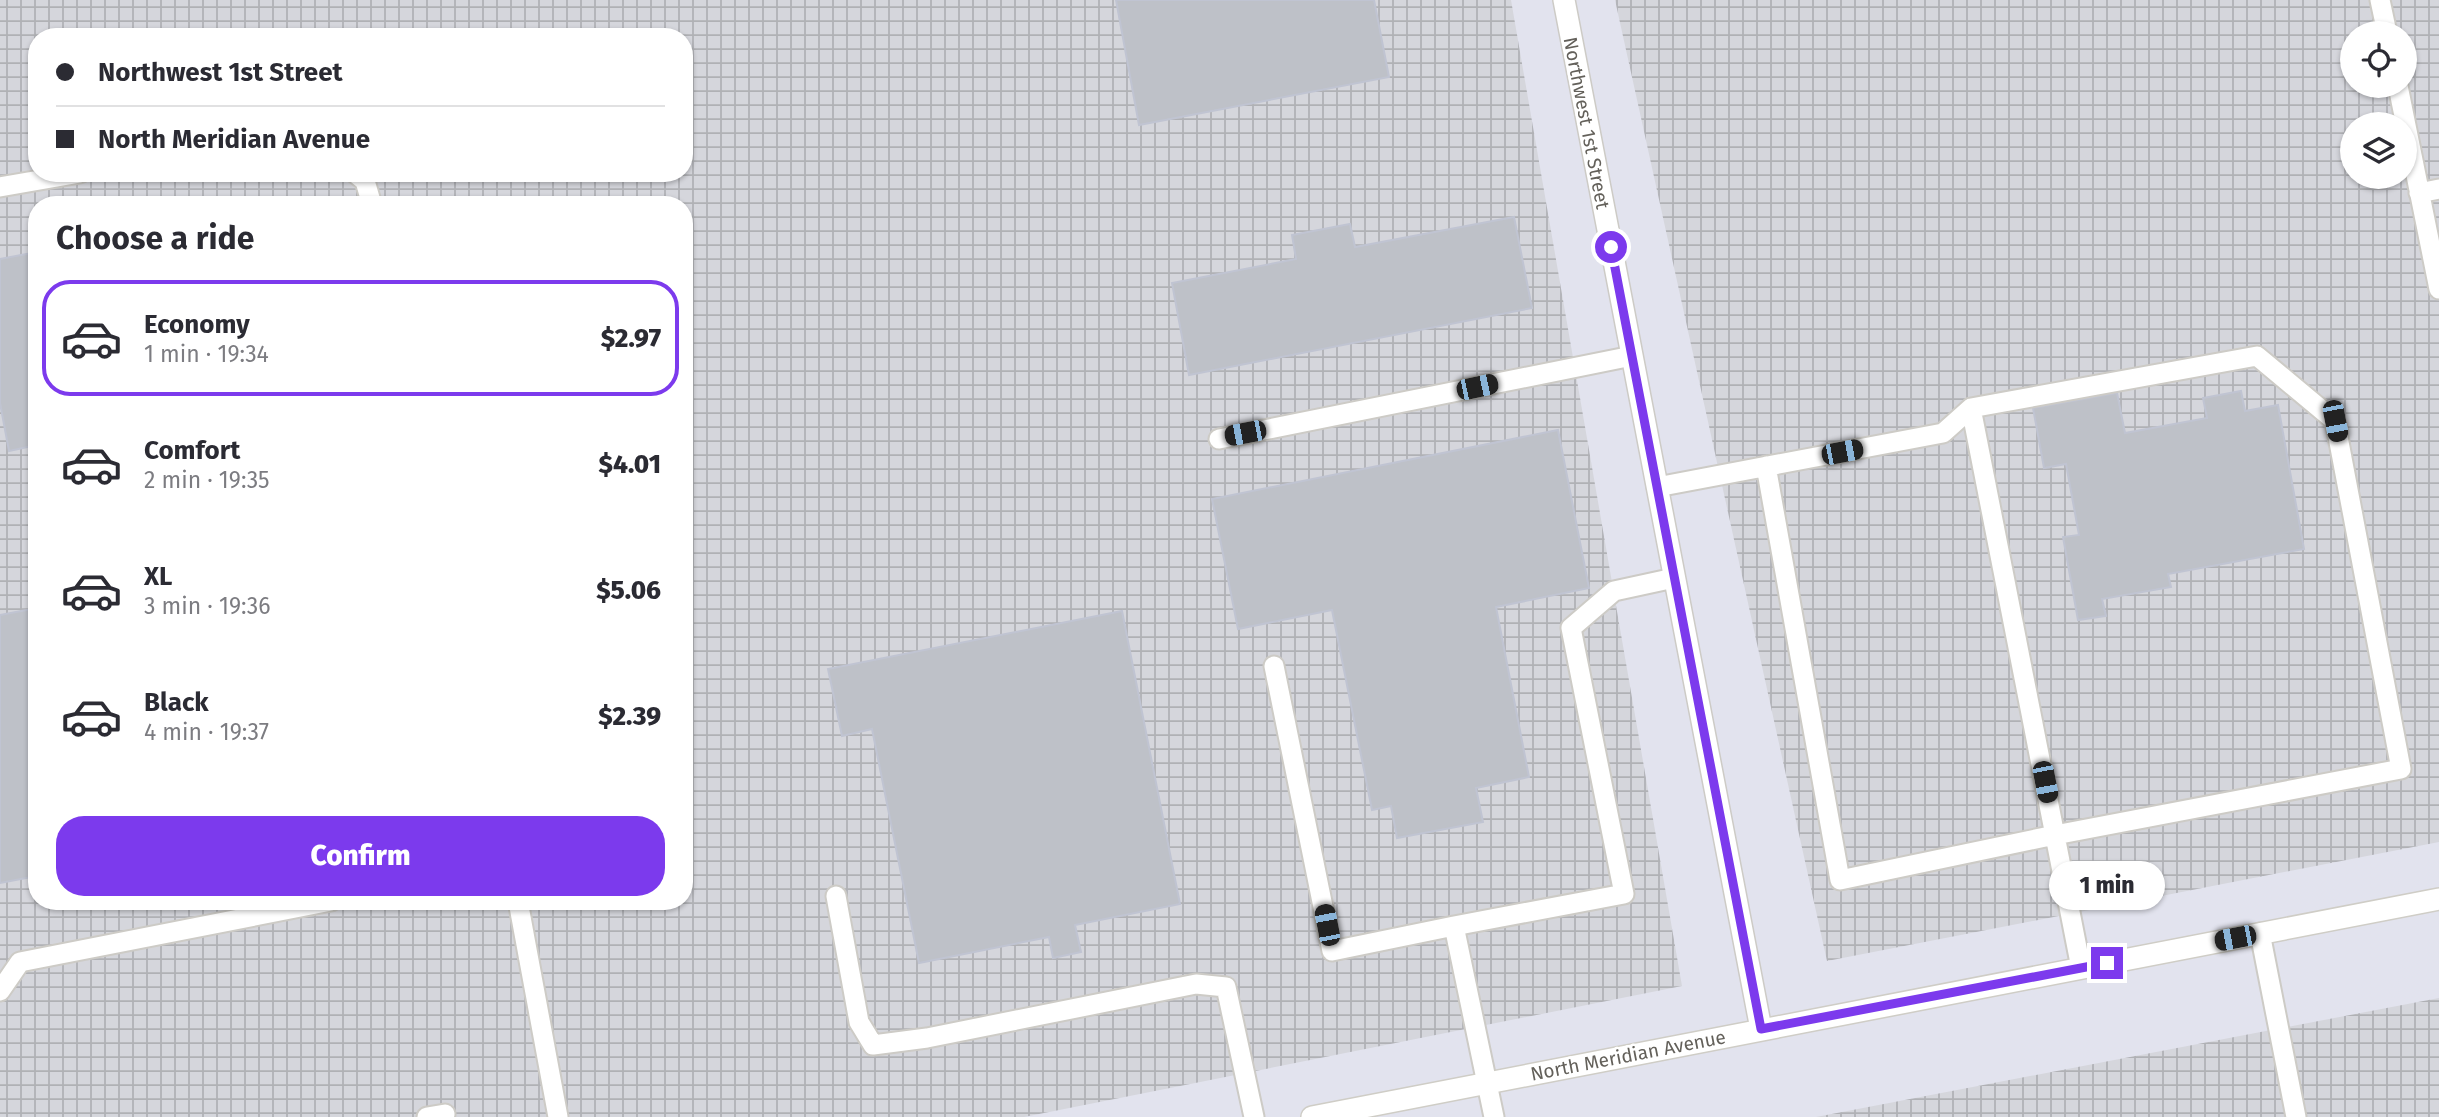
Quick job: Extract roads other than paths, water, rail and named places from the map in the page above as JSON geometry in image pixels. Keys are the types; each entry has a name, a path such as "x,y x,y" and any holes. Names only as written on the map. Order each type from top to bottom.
{"main road":[{"name":"Northwest 1st Street","path":"1564,0 1761,1029"},
{"name":"North Meridian Avenue","path":"1312,1117 2439,899"}],"lane":[{"path":"2380,0 2384,21"},
{"path":"2402,98 2429,191 2439,289"},
{"path":"0,187 29,182"},
{"path":"1219,439 1632,356"},
{"path":"1657,487 1766,466 1943,433 1971,408 2257,356 2335,421 2401,769 2055,835 1840,880 1766,466"},
{"path":"1971,408 2081,968"},
{"path":"1274,666 1332,951 1624,894 1572,628 1614,591 1674,578"},
{"path":"836,896 859,1022 873,1045 927,1038 1196,984 1226,987 1254,1117"},
{"path":"0,991 20,962 285,910"},
{"path":"520,910 558,1117"},
{"path":"1454,926 1494,1117"},
{"path":"2260,933 2296,1117"}]}
